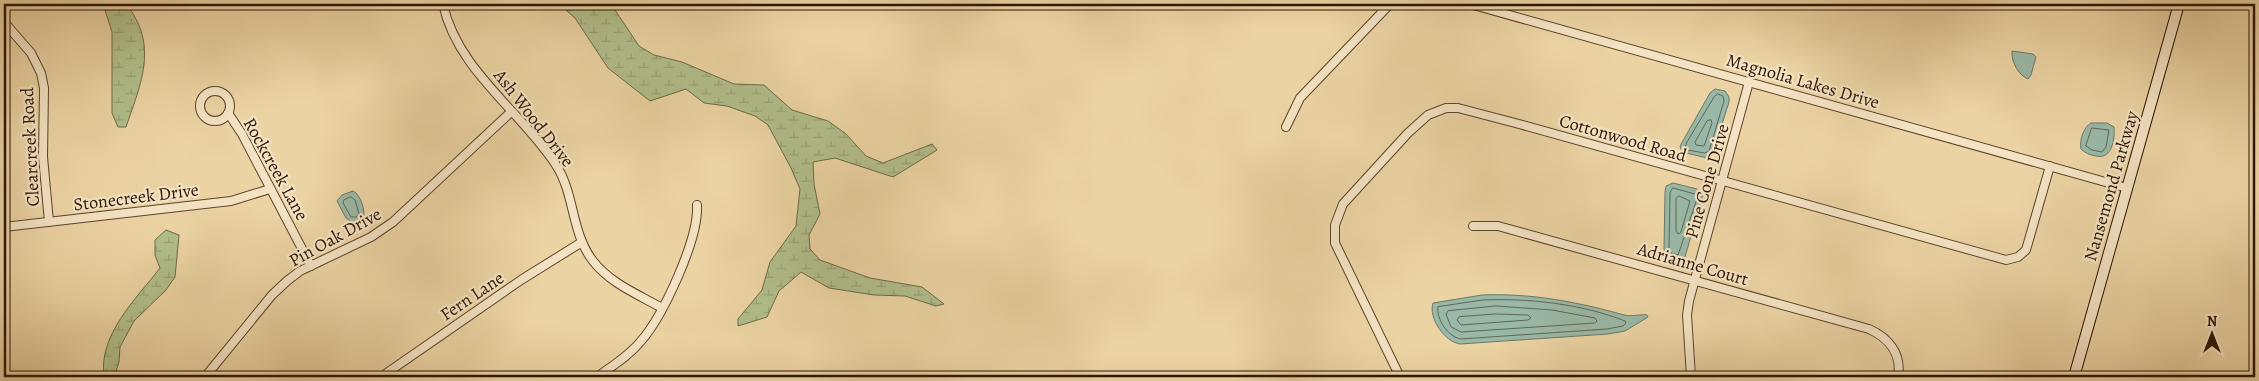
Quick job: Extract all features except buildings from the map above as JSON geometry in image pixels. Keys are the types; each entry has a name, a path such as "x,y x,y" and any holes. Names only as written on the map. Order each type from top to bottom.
{"main road":[{"name":"Nansemond Parkway","path":"2074,377 2179,4"}],"street":[{"name":"Ash Wood Drive","path":"443,4 457,42 511,112 552,160 563,177 582,242 592,260 613,280 662,308"},
{"path":"1286,127 1300,98 1390,4"},
{"name":"Magnolia Lakes Drive","path":"1470,4 2127,188"},
{"name":"Clearcreek Road","path":"4,22 31,53 41,73 44,88 43,157 48,222"},
{"name":"Pine Cone Drive","path":"1692,377 1687,315 1694,280 1749,82"},
{"name":"Cottonwood Road","path":"1400,377 1335,243 1335,225 1343,204 1408,133 1428,114 1446,108 1458,108 2006,260 2018,257 2026,250 2050,166"},
{"name":"Pin Oak Drive","path":"205,377 272,295 286,281 311,266 354,246 393,222 511,112"},
{"name":"Rockcreek Lane","path":"228,113 242,134 311,266"},
{"name":"Stonecreek Drive","path":"4,226 231,201 270,189"},
{"path":"597,377 641,342 650,329 662,308 692,239 696,225 697,205"},
{"name":"Adrianne Court","path":"1473,226 1498,226 1869,329 1882,335 1895,352 1899,364 1898,377"},
{"name":"Fern Lane","path":"381,377 521,280 582,242"}],"green space":[{"path":"103,4 126,4 136,19 142,34 144,64 137,95 126,127 118,127 112,113 112,32"},
{"path":"559,4 611,4 639,46 654,55 682,62 734,84 764,85 792,110 828,121 846,134 866,156 883,163 932,144 937,150 893,177 835,158 813,162 814,184 820,214 809,235 810,249 820,260 870,278 922,287 944,304 936,306 905,296 874,295 829,288 801,272 779,291 767,317 738,326 738,319 762,290 770,262 796,226 800,189 768,125 755,116 727,106 704,103 686,89 650,101 608,68 575,18"},
{"path":"166,230 179,235 175,277 166,290 134,321 120,347 119,362 114,377 104,377 107,347 113,332 130,305 160,268 155,255 155,240"}],"water":[{"path":"2012,51 2033,54 2036,57 2028,79 2016,67"},
{"path":"1715,89 1725,91 1729,97 1729,102 1713,153 1707,158 1682,152 1680,146 1710,93"},
{"path":"2091,123 2107,123 2114,127 2113,143 2106,155 2094,156 2081,149 2083,134 2086,127"},
{"path":"1673,183 1697,189 1703,194 1685,257 1678,260 1667,257 1664,249 1665,192 1666,186"},
{"path":"353,191 360,200 364,212 363,220 353,223 346,218 337,201 342,195"},
{"path":"1482,295 1518,295 1554,299 1627,316 1647,315 1648,317 1625,331 1608,334 1460,344 1449,339 1435,322 1432,309 1433,303"}]}
